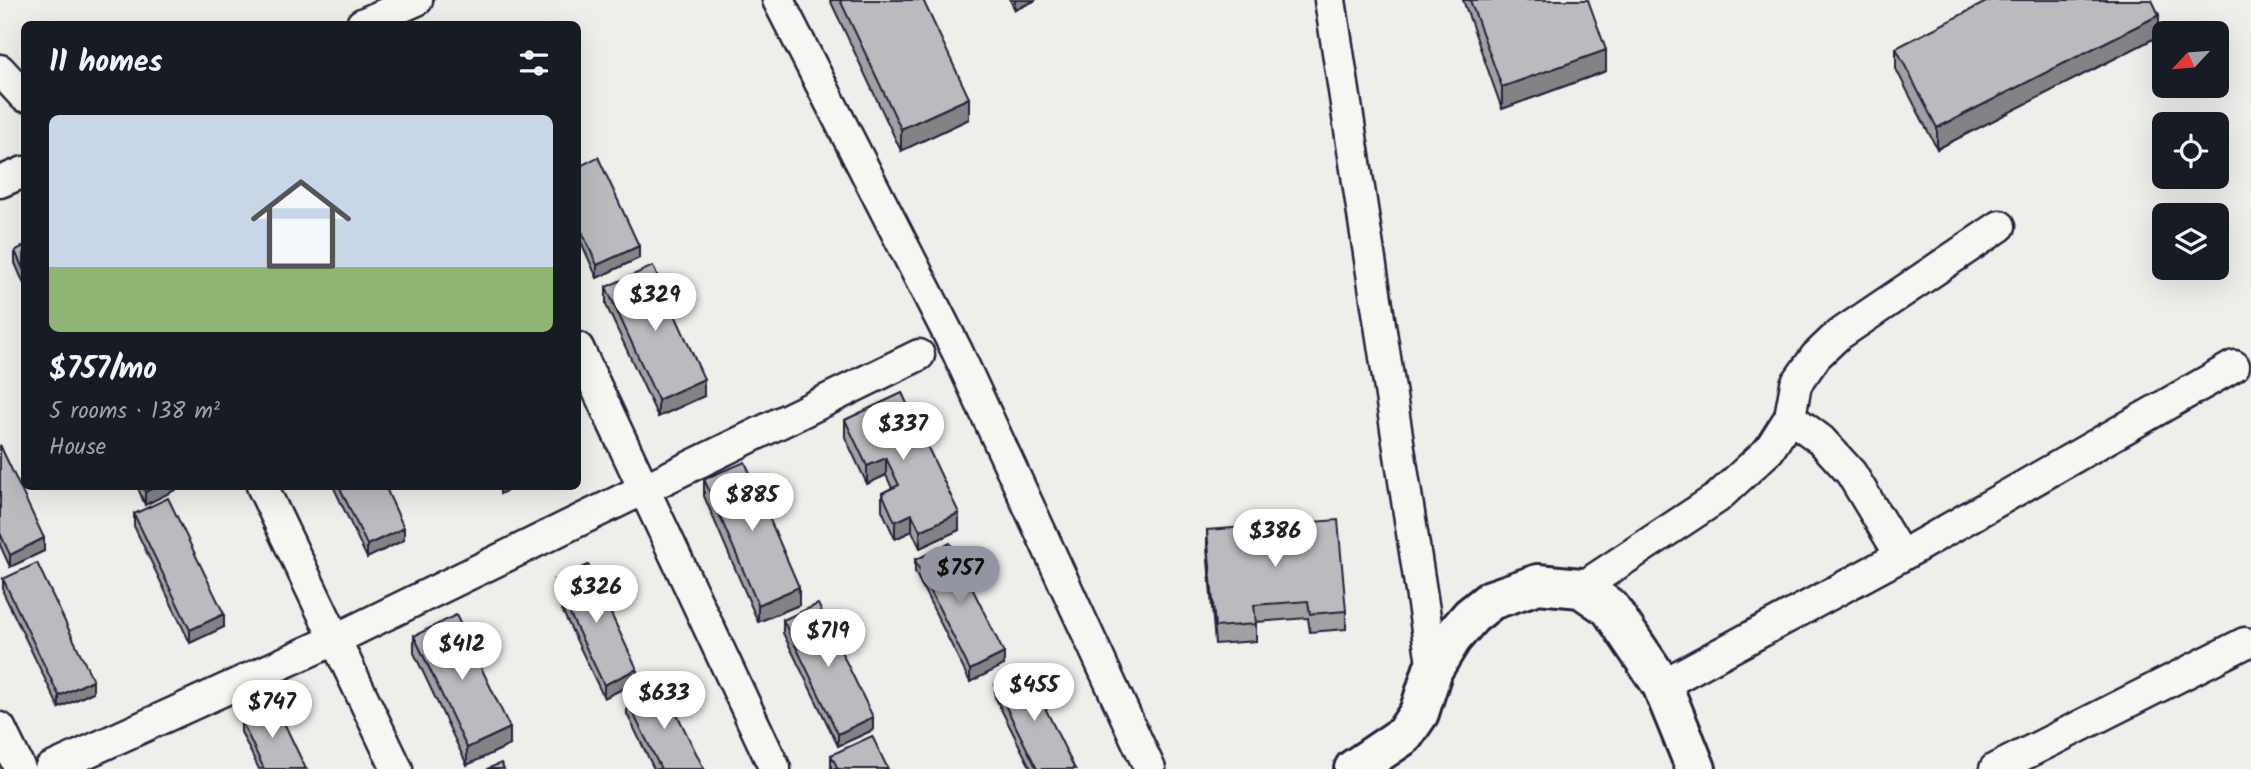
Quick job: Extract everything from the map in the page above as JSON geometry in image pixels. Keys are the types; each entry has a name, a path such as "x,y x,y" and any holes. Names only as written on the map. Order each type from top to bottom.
{"street":[{"path":"369,21 416,0 426,21"},
{"path":"778,0 957,351 1150,769"},
{"path":"1330,0 1433,669"},
{"path":"0,70 21,93"},
{"path":"0,182 21,173"},
{"path":"1581,588 1717,498 1769,450 1790,417 1796,384 1816,356 1837,336 2000,226"},
{"path":"581,355 775,769"},
{"path":"50,769 334,640 919,355"},
{"path":"1662,685 1901,556 2234,366"},
{"path":"1790,417 1821,440 1851,473 1901,556"},
{"path":"264,490 397,769"},
{"path":"1354,769 1404,736 1419,713 1433,669 1452,638 1471,616 1491,600 1538,584 1581,588 1610,608 1662,685 1696,769"},
{"path":"1995,769 2245,643"},
{"path":"0,728 20,769"}],"building":[{"path":"840,0 923,0 969,98 901,129"},
{"path":"1470,0 1588,0 1606,50 1502,87"},
{"path":"1990,0 2152,0 2159,15 1937,128 1896,48"},
{"path":"598,157 639,246 597,265 581,230 581,166"},
{"path":"21,248 21,264 15,251"},
{"path":"653,266 704,379 658,400 606,287"},
{"path":"902,393 959,513 920,531 912,514 895,522 882,493 899,485 886,458 867,466 845,420"},
{"path":"0,445 44,538 10,555 0,533"},
{"path":"745,462 799,587 758,605 704,479"},
{"path":"341,490 387,490 404,528 367,545"},
{"path":"168,498 224,614 190,630 134,514"},
{"path":"1338,520 1346,611 1310,614 1308,601 1254,605 1256,624 1215,627 1207,530"},
{"path":"950,543 1004,653 970,670 915,560"},
{"path":"37,563 93,680 59,696 3,579"},
{"path":"588,565 637,669 604,685 554,581"},
{"path":"818,604 873,717 838,734 783,620"},
{"path":"456,615 510,728 467,748 414,636"},
{"path":"1026,669 1075,769 1037,769 995,685"},
{"path":"662,684 704,769 661,769 627,701"},
{"path":"275,704 306,769 264,769 241,720"},
{"path":"872,736 888,769 838,769 831,755"},
{"path":"501,763 504,769 487,769"}]}
